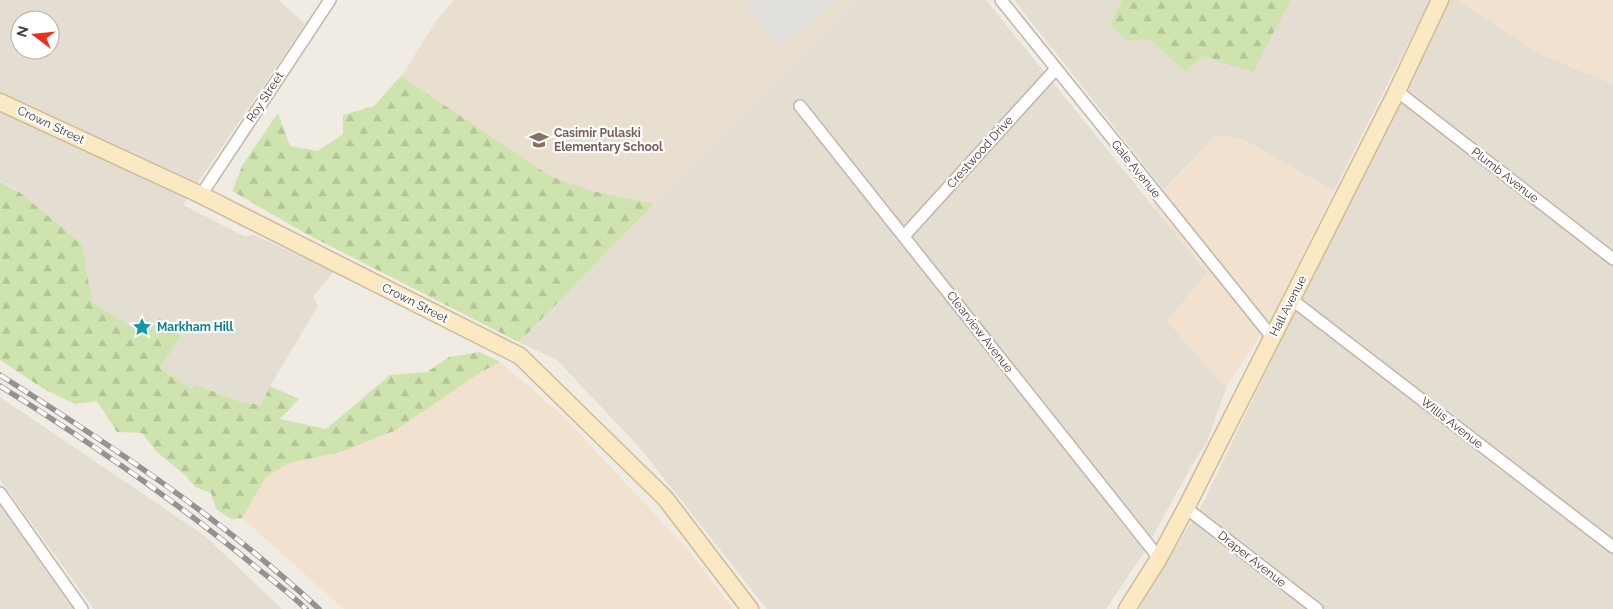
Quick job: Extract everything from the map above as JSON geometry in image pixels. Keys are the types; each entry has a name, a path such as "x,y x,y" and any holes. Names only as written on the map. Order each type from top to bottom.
{"street":[{"name":"Roy Street","path":"201,195 330,0"},
{"name":"Gale Avenue","path":"1001,0 1272,338"},
{"name":"Hall Avenue","path":"1127,609 1159,558 1186,508 1397,92 1440,0"},
{"name":"Crestwood Drive","path":"904,236 1056,69"},
{"name":"Plumb Avenue","path":"1397,92 1613,259"},
{"name":"Crown Street","path":"0,102 201,195 520,356 665,498 750,609"},
{"name":"Clearview Avenue","path":"800,106 1159,558"},
{"name":"Willis Avenue","path":"1291,299 1613,547"},
{"path":"0,493 82,609"},
{"name":"Draper Avenue","path":"1186,508 1317,609"}],"shaded area":[{"path":"0,0 278,0 305,24 183,205 244,236 254,235 334,271 313,297 318,306 270,386 261,405 237,401 196,384 192,389 160,368 181,335 146,336 92,302 81,244 16,189 0,181"},
{"name":"Casimir Pulaski Elementary School","path":"454,0 855,0 519,342 303,232 438,18"},
{"path":"745,0 835,0 837,3 783,44 770,36"},
{"path":"855,0 986,0 1207,273 1167,321 1226,388 1206,444 1192,465 1143,554 1106,609 767,609 640,448 557,360 519,342"},
{"path":"1014,0 1122,0 1110,24 1127,40 1149,39 1186,72 1203,56 1253,71 1291,0 1430,0 1334,191 1244,140 1216,135 1164,190"},
{"path":"1444,0 1458,0 1542,55 1613,84 1613,609 1139,609 1205,499"},
{"path":"1458,0 1613,0 1613,84 1542,55"},
{"path":"1216,135 1244,140 1334,191 1273,315 1226,388 1167,321 1207,273 1152,204"},
{"path":"500,362 563,416 688,550 733,609 344,609 242,518 266,477 289,463 341,452 390,433 481,372"},
{"path":"0,397 205,536 282,609 94,609 0,480"},
{"path":"0,505 73,609 0,609"}],"green space":[{"path":"1122,0 1291,0 1253,72 1203,56 1186,72 1149,39 1127,41 1110,24"},
{"path":"401,76 550,176 592,191 654,204 519,342 303,232 232,191 243,164 278,113 290,146 318,151 343,134 343,115 374,106"},
{"path":"0,182 18,191 82,244 92,302 146,336 159,318 181,336 160,368 192,389 195,384 237,401 261,405 270,386 299,399 280,419 326,429 390,375 427,372 449,357 480,352 500,362 481,372 394,431 341,452 289,463 266,477 242,518 231,519 216,509 211,493 195,487 186,476 157,452 142,433 117,432 97,401 75,404 44,389 0,360"}],"railway":[{"path":"0,375 125,457 205,514 244,544 319,609"},
{"path":"0,386 99,450 163,495 226,543 306,609"}],"place":[{"name":"Casimir Pulaski Elementary School","path":"539,140"},
{"name":"Markham Hill","path":"142,327"}]}
